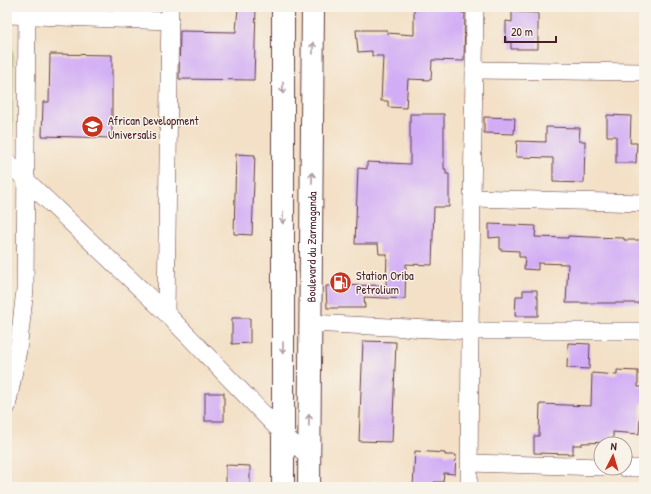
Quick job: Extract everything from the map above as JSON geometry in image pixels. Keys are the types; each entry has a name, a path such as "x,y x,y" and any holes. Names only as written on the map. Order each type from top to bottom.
{"main road":[{"path":"283,7 283,487"},
{"name":"Boulevard du Zarmaganda","path":"309,487 313,7"}],"street":[{"path":"469,487 474,7"},
{"path":"7,15 27,12 170,14 166,313"},
{"path":"7,407 18,350 25,290 27,181 27,12"},
{"path":"474,70 644,72"},
{"path":"7,162 166,313 283,434 309,457"},
{"path":"472,198 644,203"},
{"path":"310,323 470,331 644,331"},
{"path":"470,462 593,467"},
{"path":"633,468 644,468"}],"green space":[{"path":"7,40 11,44 13,57 12,135 7,134"}],"building":[{"path":"238,7 256,7 254,80 179,79 180,31 236,32"},
{"path":"414,7 462,7 462,13 465,13 464,61 432,60 431,80 408,79 406,108 388,107 388,101 381,101 383,56 372,56 372,51 358,52 356,30 387,30 387,33 414,35"},
{"path":"512,12 538,13 538,49 511,49 511,42 506,42 506,21 512,22"},
{"path":"50,54 112,55 112,138 42,136 43,102 49,102"},
{"path":"410,114 444,114 444,169 446,169 446,174 449,174 449,207 434,207 432,265 406,264 405,299 364,297 365,308 327,308 326,286 386,285 387,254 379,254 378,244 355,244 358,168 367,169 367,162 410,164"},
{"path":"607,115 631,116 630,143 637,143 636,163 616,163 616,136 607,136"},
{"path":"484,117 515,118 514,134 484,133"},
{"path":"546,127 580,128 579,141 585,141 584,183 553,182 553,158 516,157 517,141 546,142"},
{"path":"236,154 255,155 252,235 234,234"},
{"path":"489,224 536,226 535,237 568,238 568,236 641,240 641,243 644,243 643,303 566,303 568,264 538,263 538,270 524,269 525,257 519,257 519,251 500,250 500,237 489,238"},
{"path":"523,290 537,290 538,316 515,316 516,296 523,296"},
{"path":"232,318 250,318 250,343 232,344"},
{"path":"363,341 396,342 392,442 359,441"},
{"path":"568,343 590,344 589,369 567,368"},
{"path":"617,370 638,371 638,387 644,387 644,403 641,403 639,434 613,432 613,436 593,436 593,443 573,445 573,454 534,453 534,436 539,436 540,404 591,406 592,373 617,375"},
{"path":"205,393 224,393 224,421 205,421"},
{"path":"415,451 456,455 455,474 444,473 443,482 434,482 434,487 413,487"},
{"path":"226,465 250,466 250,487 226,487"}],"place":[{"name":"African Development Universalis","path":"92,127"},
{"name":"Station Oriba Petrolium","path":"340,282"}]}
